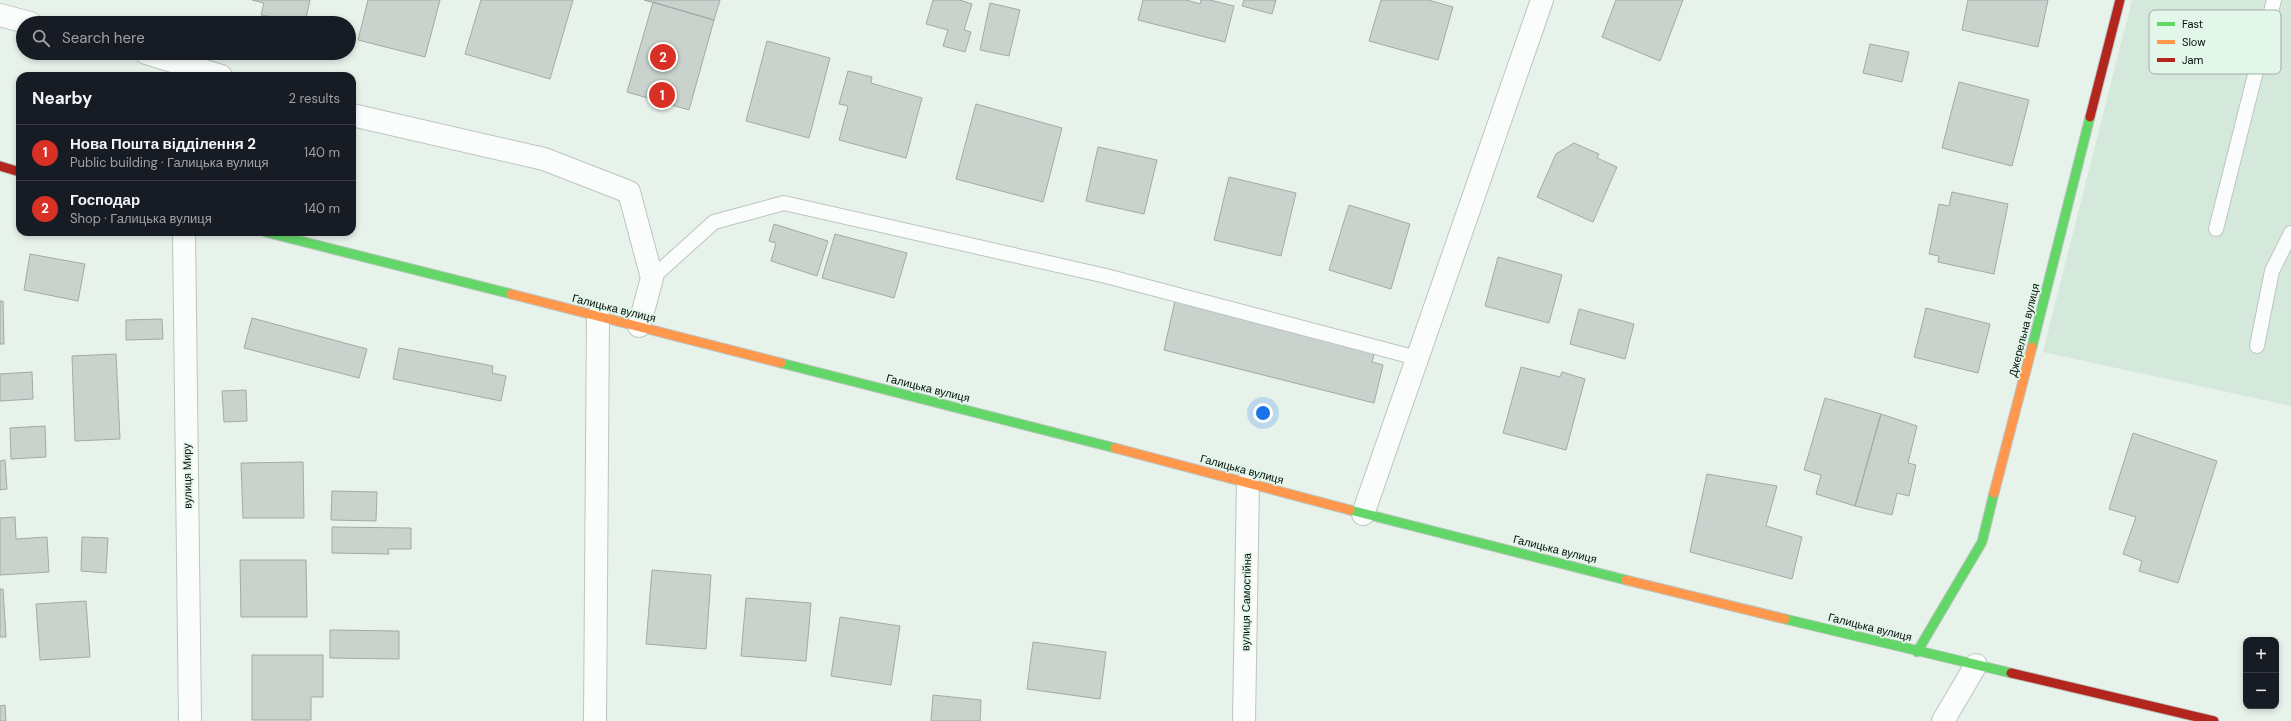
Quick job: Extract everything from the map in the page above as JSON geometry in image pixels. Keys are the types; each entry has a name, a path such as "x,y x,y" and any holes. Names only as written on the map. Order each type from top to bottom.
{"main road":[{"name":"Джерельна вулиця","path":"1917,652 1982,542 2120,0"},
{"path":"0,166 16,171"},
{"name":"Галицька вулиця","path":"281,236 1248,482 1363,514 1917,652 2214,721"}],"street":[{"path":"1363,514 1542,0"},
{"path":"0,15 16,19"},
{"path":"169,60 208,72"},
{"path":"356,116 544,158 629,192 652,278 639,326"},
{"name":"вулиця Миру","path":"184,236 190,721"},
{"path":"595,721 598,316"},
{"name":"вулиця Самостійна","path":"1244,721 1248,482"},
{"path":"1943,721 1976,665"}],"lane":[{"path":"2271,10 2274,0"},
{"path":"2216,229 2255,74"},
{"path":"652,278 714,222 784,203 1106,276 1417,358"},
{"path":"2257,346 2272,271 2291,233"}],"shaded area":[{"path":"2132,0 2291,0 2291,406 2043,352"}],"building":[{"path":"252,0 310,0 307,16 261,15 264,3"},
{"path":"368,0 440,0 425,57 358,40"},
{"path":"481,0 573,0 550,79 465,54"},
{"path":"644,0 720,0 714,20"},
{"path":"933,0 960,0 972,4 964,30 971,32 965,52 943,46 948,30 926,24"},
{"path":"1143,0 1186,0 1200,4 1201,0 1210,0 1234,6 1225,42 1138,20"},
{"path":"1244,0 1276,0 1272,14 1242,6"},
{"path":"1381,0 1428,0 1453,7 1438,60 1369,41"},
{"path":"1616,0 1683,0 1660,61 1602,37"},
{"path":"1968,0 2048,0 2038,47 1962,30"},
{"path":"653,2 714,20 689,110 627,92"},
{"path":"990,3 1020,10 1009,56 980,50"},
{"path":"767,41 830,58 809,138 746,121"},
{"path":"1870,44 1909,52 1902,82 1863,73"},
{"path":"848,71 872,77 871,83 922,98 906,158 839,140 848,106 839,104"},
{"path":"1959,82 2029,100 2012,166 1942,148"},
{"path":"976,104 1062,128 1043,202 956,179"},
{"path":"1574,143 1599,154 1597,158 1617,167 1593,222 1537,197 1556,154"},
{"path":"1098,147 1157,160 1144,214 1086,201"},
{"path":"1229,177 1296,193 1281,256 1214,240"},
{"path":"1952,192 2008,204 1994,274 1938,262 1939,256 1929,254 1939,204 1949,206"},
{"path":"1349,205 1410,224 1391,289 1329,270"},
{"path":"774,224 828,241 817,276 771,261 776,243 769,241"},
{"path":"835,234 907,253 894,298 822,278"},
{"path":"30,254 85,264 78,301 24,290"},
{"path":"1498,257 1562,275 1549,323 1485,306"},
{"path":"0,301 3,301 4,344 0,344"},
{"path":"1175,301 1375,351 1372,362 1383,365 1374,403 1164,350"},
{"path":"1926,308 1990,324 1978,373 1914,357"},
{"path":"1579,309 1634,324 1625,359 1570,344"},
{"path":"252,318 367,349 359,378 244,348"},
{"path":"162,319 163,339 126,340 126,320"},
{"path":"399,348 493,366 492,373 506,376 501,401 393,379"},
{"path":"116,354 120,439 75,441 72,356"},
{"path":"1521,367 1560,377 1562,372 1585,379 1566,450 1503,433"},
{"path":"32,372 33,399 0,401 0,374"},
{"path":"246,390 247,421 224,422 222,391"},
{"path":"1825,398 1881,414 1855,506 1816,494 1821,475 1804,470"},
{"path":"1881,414 1917,426 1908,463 1916,465 1909,496 1897,493 1892,515 1855,506"},
{"path":"45,426 46,457 11,459 10,428"},
{"path":"2133,433 2217,461 2178,583 2139,571 2142,561 2123,554 2136,517 2109,509"},
{"path":"5,460 7,489 0,490 0,461"},
{"path":"303,462 304,518 243,518 241,463"},
{"path":"1707,474 1777,486 1766,526 1802,537 1792,579 1690,552"},
{"path":"332,491 377,492 376,521 331,520"},
{"path":"15,517 16,539 47,537 49,572 0,575 0,518"},
{"path":"332,527 411,528 411,549 388,549 389,554 332,553"},
{"path":"82,537 108,538 106,573 81,571"},
{"path":"240,560 306,560 307,617 241,617"},
{"path":"652,570 711,575 706,649 646,644"},
{"path":"0,589 3,589 6,637 0,637"},
{"path":"746,598 811,603 806,661 741,656"},
{"path":"86,601 90,657 40,660 36,604"},
{"path":"840,617 900,626 891,685 831,676"},
{"path":"330,630 399,631 399,659 330,658"},
{"path":"1033,642 1106,652 1100,699 1027,689"},
{"path":"252,655 323,655 323,697 311,697 311,720 252,720"},
{"path":"933,695 981,700 980,721 931,721"},
{"path":"5,705 6,721 0,721 0,706"}],"traffic: fast":[{"path":"2032,347 2090,117"},
{"path":"281,236 511,294"},
{"path":"781,363 1115,448"},
{"path":"1917,652 1982,542 1994,493"},
{"path":"1350,510 1626,580"},
{"path":"1785,619 2011,673"}],"traffic: slow":[{"path":"511,294 781,363"},
{"path":"1994,493 2032,347"},
{"path":"1115,448 1350,510"},
{"path":"1626,580 1785,619"}],"traffic: jam":[{"path":"2090,117 2120,0"},
{"path":"0,166 16,171"},
{"path":"2011,673 2214,721"}],"place":[{"name":"Господар","path":"663,57"},
{"name":"Нова Пошта відділення 2","path":"662,95"}]}
